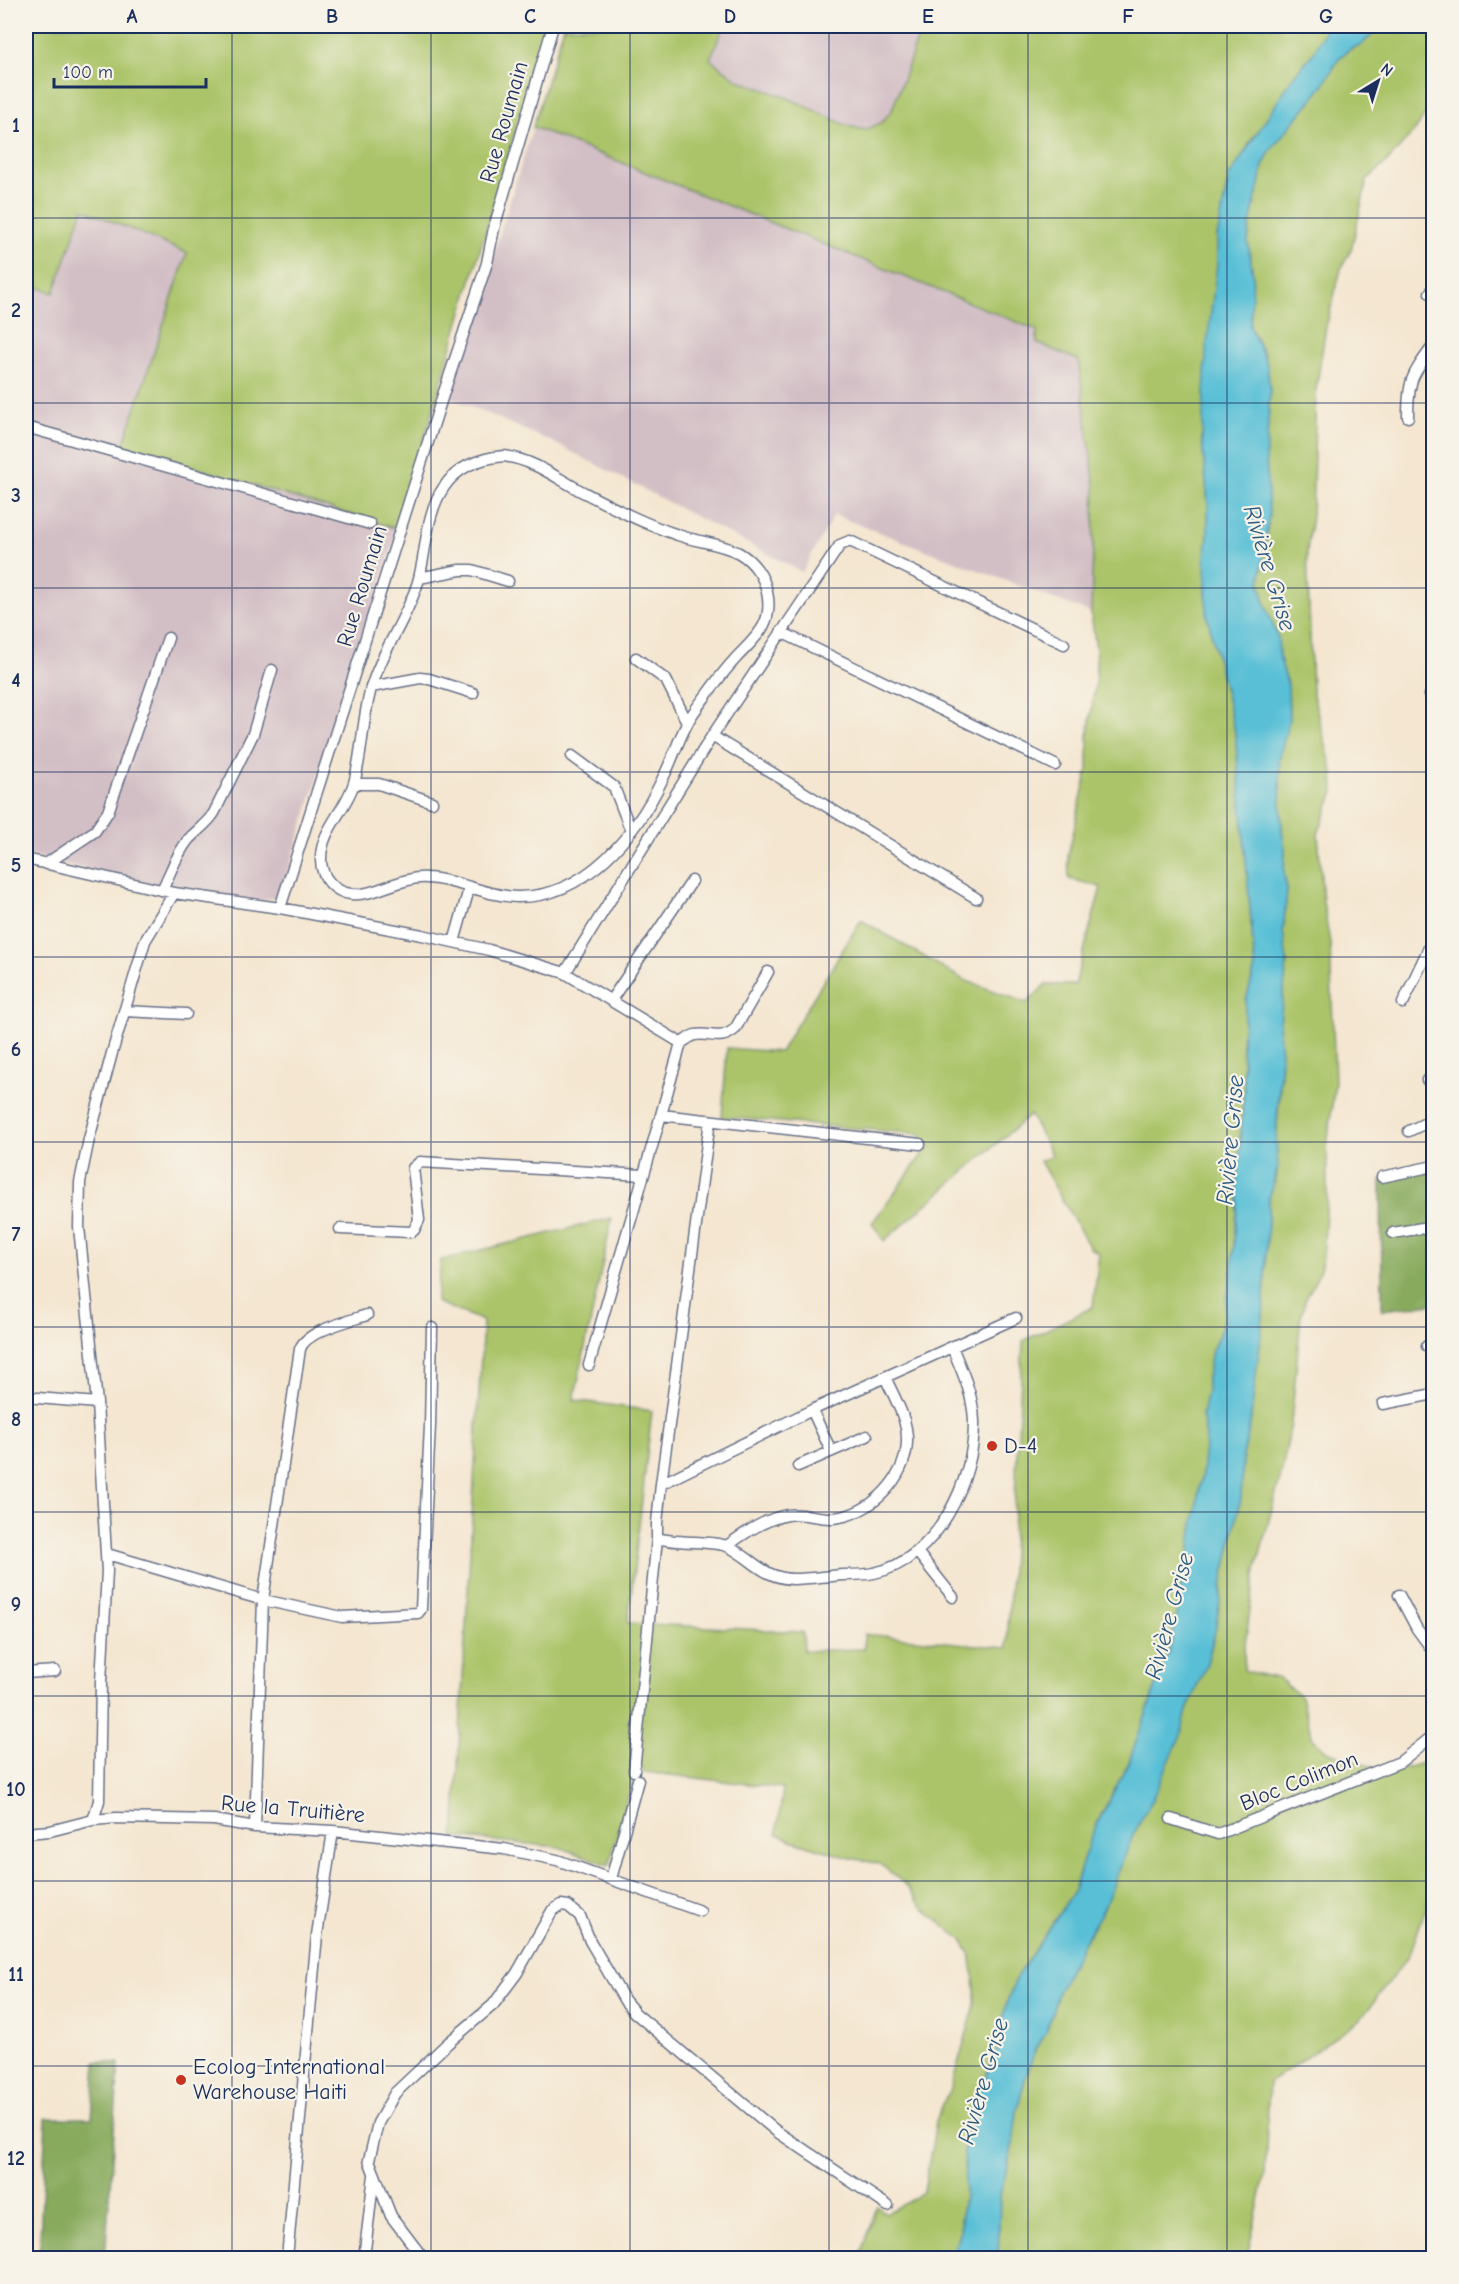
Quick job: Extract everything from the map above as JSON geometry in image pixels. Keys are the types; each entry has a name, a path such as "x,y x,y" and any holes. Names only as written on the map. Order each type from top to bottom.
{"street":[{"name":"Rue Roumain","path":"280,908 487,263 497,217 553,26"},
{"path":"1408,417 1408,397 1412,376 1434,345"},
{"path":"26,428 370,524"},
{"path":"504,456 520,458 537,465 630,516 675,534 739,553 753,564 762,576 769,602 762,632 725,670 687,722 663,780 631,831 613,853 597,867 579,879 530,897 514,897 469,889 436,878 422,877 396,882 364,894 352,894 338,890 327,880 321,866 321,851 326,835 354,784 371,687 413,597 419,578 435,501 445,485 457,472 473,462 504,456"},
{"path":"565,973 712,736 840,545 850,541 1065,644"},
{"path":"419,578 472,570 508,581"},
{"path":"781,632 1055,765"},
{"path":"46,864 95,831 108,812 168,638"},
{"path":"636,658 666,680 687,722"},
{"path":"162,891 188,840 208,823 219,803 253,734 272,670"},
{"path":"371,687 420,678 473,693"},
{"path":"712,736 976,898"},
{"path":"572,756 614,787 631,831"},
{"path":"354,784 379,784 432,802"},
{"path":"26,859 162,891 280,908 454,942 565,973 681,1043"},
{"path":"611,1000 692,881"},
{"path":"454,942 469,889"},
{"path":"93,1820 99,1801 100,1682 107,1554 97,1403 79,1227 80,1182 89,1139 145,941 174,893"},
{"path":"1403,1003 1434,937"},
{"path":"589,1365 681,1043 696,1035 716,1037 728,1035 735,1029 768,972"},
{"path":"124,1011 186,1014"},
{"path":"661,1115 920,1144"},
{"path":"1409,1131 1434,1119"},
{"path":"611,1879 636,1775 661,1484 710,1121"},
{"path":"340,1229 411,1232 414,1230 419,1220 413,1168 420,1162 643,1175"},
{"path":"1382,1176 1434,1166"},
{"path":"1393,1233 1434,1226"},
{"path":"255,1827 263,1600 303,1342 311,1336 367,1315"},
{"path":"661,1484 812,1410 1016,1318"},
{"path":"107,1554 263,1600 342,1617 414,1615 421,1609 430,1426 432,1328"},
{"path":"657,1538 668,1542 727,1546 764,1572 794,1579 874,1573 918,1553 935,1535 953,1504 964,1480 973,1442 974,1419 969,1390 952,1347"},
{"path":"727,1546 749,1530 785,1515 800,1514 833,1518 862,1510 879,1499 896,1477 908,1442 904,1420 885,1377"},
{"path":"1383,1404 1434,1394"},
{"path":"26,1397 97,1403"},
{"path":"812,1410 831,1451"},
{"path":"798,1466 867,1436"},
{"path":"918,1553 953,1597"},
{"path":"1399,1595 1417,1629 1434,1652"},
{"path":"26,1673 55,1671"},
{"name":"Bloc Colimon","path":"1172,1819 1218,1834 1400,1762 1434,1735"},
{"name":"Rue la Truitière","path":"26,1833 50,1831 93,1820 125,1818 214,1820 255,1827 333,1831 504,1849 557,1860 700,1911"},
{"path":"286,2259 317,1935 333,1831"},
{"path":"423,2259 391,2216 369,2160 378,2123 395,2093 493,2005 517,1973 552,1911 561,1905 568,1906 580,1916 590,1941 625,2001 635,2013 776,2131 888,2206"},
{"path":"364,2259 374,2172"}],"shaded area":[{"path":"724,26 917,26 920,32 892,110 881,123 865,130 848,126 788,98 738,80 710,59"},
{"path":"533,127 1038,331 1037,343 1078,360 1095,487 1091,613 834,515 802,572 555,443 449,397"},
{"path":"83,209 187,252 123,446 398,529 280,896 262,901 166,887 26,855 26,283 54,292"}],"green space":[{"path":"26,26 546,26 398,529 123,446 187,253 83,209 54,293 26,283"},
{"path":"564,26 724,26 710,59 738,80 788,98 848,126 865,130 881,123 892,110 920,32 917,26 1327,26 1314,52 1293,77 1272,113 1251,140 1227,185 1217,237 1217,265 1202,440 1208,503 1208,538 1205,556 1207,615 1235,732 1255,967 1246,1001 1242,1044 1244,1089 1231,1276 1222,1327 1212,1351 1207,1378 1202,1415 1207,1436 1190,1552 1183,1575 1171,1644 1129,1762 1101,1815 1084,1857 1074,1891 1017,1976 1001,2022 998,2049 969,2112 964,2146 965,2185 960,2231 952,2258 859,2258 877,2206 886,2213 924,2191 936,2122 941,2106 950,2091 975,2005 970,1953 961,1939 931,1915 907,1886 880,1864 846,1857 777,1834 783,1788 635,1771 609,1865 559,1847 454,1837 483,1321 436,1302 441,1260 612,1218 574,1400 652,1411 628,1623 803,1632 804,1651 864,1649 864,1634 1007,1648 1023,1341 1093,1307 1099,1253 1090,1248 1040,1161 1052,1156 1030,1115 884,1241 872,1223 928,1147 920,1134 722,1117 727,1048 780,1052 861,920 964,980 1027,1003 1045,985 1075,985 1101,887 1069,879 1068,855 1088,769 1088,735 1096,680 1096,650 1091,613 1095,487 1078,360 1037,343 1037,330 533,127"},
{"path":"1382,26 1433,26 1434,96 1417,128 1386,163 1367,180 1351,250 1341,269 1326,327 1316,390 1312,516 1307,551 1312,691 1333,773 1334,792 1318,834 1323,902 1330,943 1335,1082 1327,1147 1327,1197 1323,1258 1301,1315 1291,1424 1282,1470 1256,1570 1244,1651 1245,1671 1280,1679 1301,1697 1313,1739 1327,1751 1388,1773 1423,1763 1433,1754 1433,1888 1410,1954 1360,2020 1269,2083 1265,2174 1247,2258 998,2258 1000,2195 1025,2079 1036,2047 1046,2033 1058,1992 1103,1910 1134,1833 1150,1804 1180,1735 1187,1710 1207,1663 1241,1498 1243,1456 1250,1424 1263,1317 1269,1198 1277,1175 1276,1141 1281,1073 1279,1030 1287,963 1283,931 1287,890 1284,874 1285,849 1282,832 1279,760 1289,711 1288,686 1279,655 1278,638 1260,583 1269,515 1266,457 1270,389 1265,356 1250,327 1253,275 1248,242 1263,166 1270,151 1321,88 1340,57 1350,49 1362,44"},
{"path":"1433,1169 1433,1304 1382,1310 1381,1180"},
{"path":"96,2062 119,2063 105,2258 39,2258 46,2118 92,2118"}],"water":[{"path":"1327,26 1382,26 1362,44 1350,49 1340,57 1321,88 1270,151 1263,166 1248,242 1253,275 1250,327 1267,364 1270,389 1266,457 1269,515 1260,583 1278,638 1279,655 1288,686 1289,720 1279,760 1282,832 1285,849 1284,874 1287,890 1283,931 1287,963 1279,1030 1281,1055 1276,1141 1278,1166 1269,1198 1263,1317 1250,1424 1243,1456 1241,1498 1224,1575 1215,1632 1207,1663 1187,1710 1181,1735 1150,1804 1134,1833 1103,1910 1058,1992 1046,2033 1036,2047 1025,2079 1000,2195 998,2258 952,2258 960,2231 965,2185 964,2146 969,2112 998,2049 1001,2022 1017,1977 1074,1891 1093,1832 1129,1762 1171,1644 1183,1575 1190,1552 1206,1436 1202,1415 1207,1378 1212,1351 1222,1327 1231,1276 1244,1089 1242,1044 1246,1001 1255,967 1235,732 1207,615 1205,556 1208,538 1208,503 1202,440 1206,352 1217,265 1217,237 1229,177 1293,77 1314,52"}],"place":[{"name":"D-4","path":"992,1446"},
{"name":"Ecolog International Warehouse Haiti","path":"181,2080"}],"water label":[{"name":"Rivière Grise","path":"1270,568"},
{"name":"Rivière Grise","path":"1230,1140"},
{"name":"Rivière Grise","path":"1169,1616"},
{"name":"Rivière Grise","path":"983,2081"}]}
